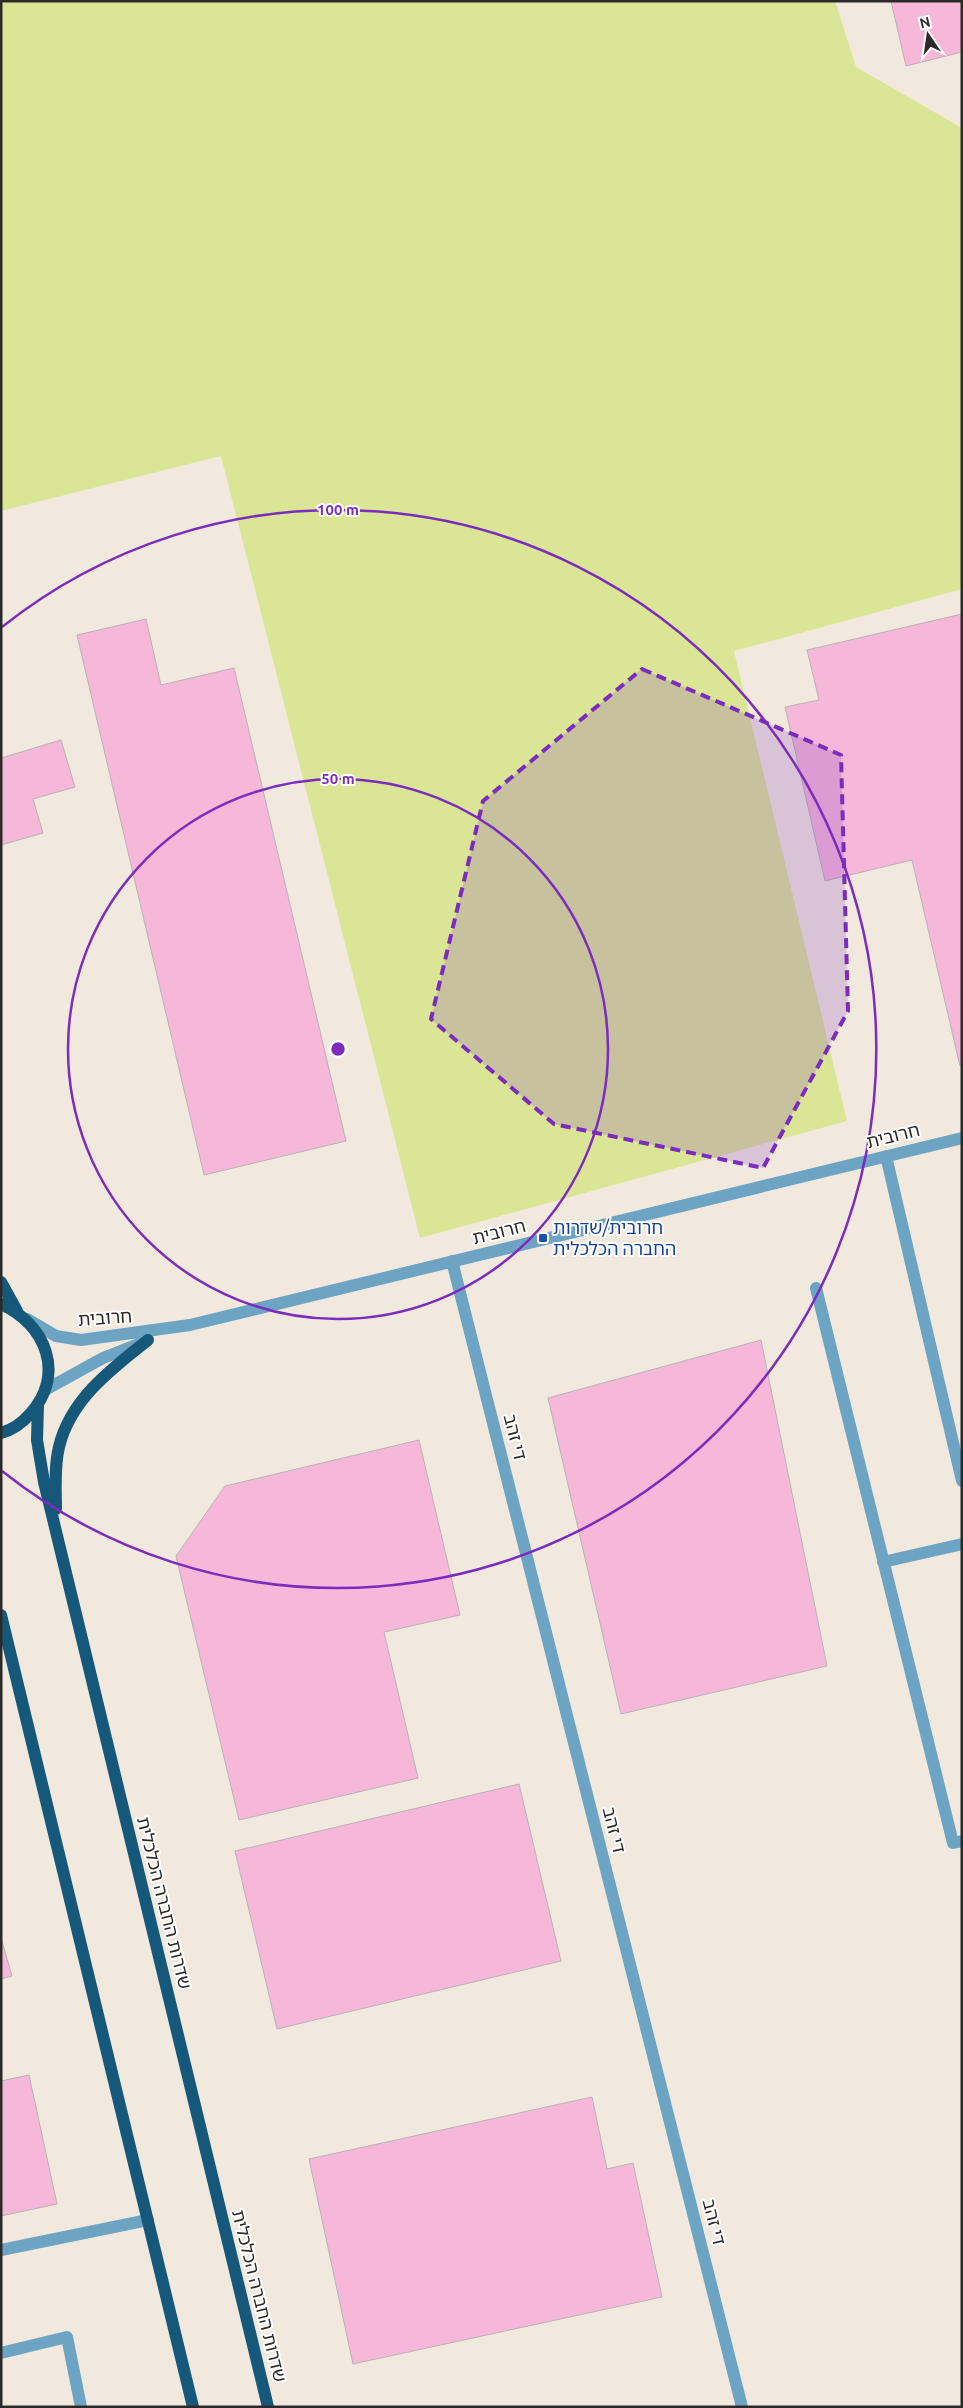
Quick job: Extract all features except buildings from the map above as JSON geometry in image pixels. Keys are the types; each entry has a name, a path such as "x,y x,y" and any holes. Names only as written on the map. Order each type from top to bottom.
{"main road":[{"path":"1,1282 22,1315 39,1334 46,1352 48,1371 45,1390 38,1405 23,1421 1,1433"},
{"path":"1,1304 22,1315"},
{"path":"56,1531 56,1481 59,1448 69,1419 86,1395 114,1367 148,1340"},
{"name":"שדרות החברה הכלכלית","path":"38,1405 37,1440 56,1531 268,2407"},
{"path":"1,1615 193,2407"}],"street":[{"name":"חרובית","path":"22,1315 56,1336 81,1340 131,1335 190,1325 962,1138"},
{"path":"886,1156 962,1481"},
{"name":"די זהב","path":"452,1261 742,2407"},
{"path":"816,1288 953,1843 962,1841"},
{"name":"חרובית","path":"45,1390 103,1358 190,1325"},
{"path":"883,1562 962,1544"},
{"path":"1,2250 148,2220"},
{"path":"1,2353 67,2337 81,2407"}],"highlighted area":[{"path":"642,669 841,755 848,1011 763,1168 554,1124 431,1019 483,801"}],"shaded area":[{"path":"1,1 962,1 962,2407 1,2407"}],"green space":[{"path":"1,1 835,1 856,67 962,128 962,589 734,651 847,1121 420,1238 221,456 1,511"}],"place":[{"name":"חרובית/שדרות החברה הכלכלית","path":"543,1238"}]}
